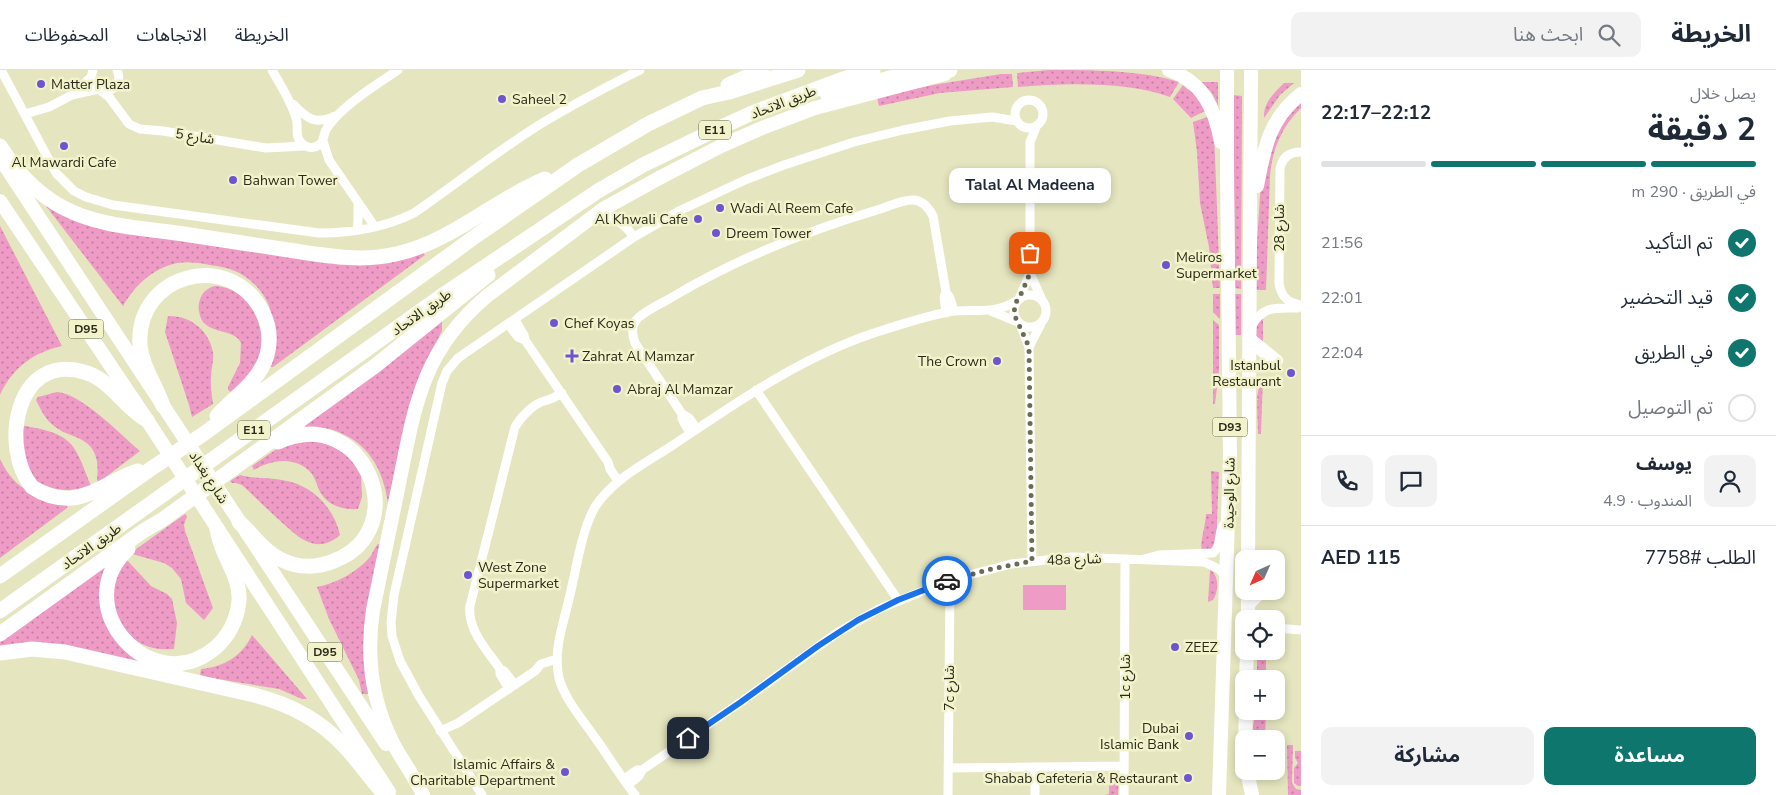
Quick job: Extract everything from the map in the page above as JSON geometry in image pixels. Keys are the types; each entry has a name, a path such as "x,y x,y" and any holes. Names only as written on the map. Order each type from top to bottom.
{"highway":[{"path":"702,98 748,73 762,70"},
{"name":"طريق الاتحاد","path":"0,576 152,468 202,435 473,238 578,165 648,124 702,98 729,92 798,70"},
{"name":"طريق الاتحاد","path":"0,611 440,297 598,191 643,165 715,130 843,79 874,70"},
{"path":"789,100 826,94 902,75 950,70"},
{"path":"0,146 19,172 37,190 62,207 89,218 119,225 350,258 384,256 414,249 443,236 515,193 578,165"},
{"path":"0,634 375,366 513,256 544,226"},
{"path":"166,412 144,365 140,347 143,319 151,303 163,290 179,280 187,278 214,276 239,285 253,296 264,313 269,334 267,355 254,378 202,435"},
{"path":"150,425 101,379 84,372 66,369 57,370 36,378 22,388 15,396 6,414 3,440 6,456 14,471 28,484 53,497 72,498 81,496 124,476 152,468"},
{"path":"239,522 280,560 300,566 316,566 332,562 354,549 366,534 375,507 374,488 367,469 354,452 334,440 311,434 292,436 246,459"},
{"path":"162,520 121,557 111,575 107,596 110,617 124,641 149,658 165,662 182,663 205,655 223,640 234,621 239,602 238,585 222,550 215,526"},
{"path":"0,653 32,649 65,652 254,695 281,703 306,715 328,730 386,795"}],"main road":[{"path":"423,795 395,747 380,712 373,687 369,649 373,610 414,409 423,382 435,356 463,318 487,296 579,226 615,202 721,146 799,114 845,99 928,80 955,70"},
{"path":"1169,70 1182,75 1194,83 1208,99 1216,120 1227,169"},
{"name":"شارع الوحيدة","path":"1219,795 1218,763 1227,578 1230,457 1227,70"},
{"name":"شارع الوحيدة","path":"1248,550 1251,70"},
{"path":"1250,216 1265,145 1270,132 1285,108 1301,94"},
{"name":"شارع بغداد","path":"0,158 419,795"},
{"name":"شارع بغداد","path":"0,201 150,425 391,795"},
{"path":"1249,335 1276,361"},
{"path":"1221,715 1226,726 1227,795"},
{"path":"1209,795 1218,763"},
{"path":"1243,795 1244,780"},
{"path":"1248,780 1252,795"}],"street":[{"path":"1,70 56,173 74,190 99,202 113,206 306,232 332,233 375,227 402,219 414,213 497,152 539,125 640,70"},
{"path":"117,70 119,78 117,101 120,112"},
{"path":"272,70 288,98 300,143 329,160"},
{"path":"308,147 316,147 340,113 398,70"},
{"path":"29,123 49,107 72,94 92,73"},
{"name":"شارع 5","path":"92,73 94,86 109,97 131,126 140,129 259,147 308,147"},
{"path":"72,94 110,90 117,85"},
{"path":"288,98 314,120 322,124 329,160 375,227"},
{"path":"482,795 409,679 395,649 391,624 394,595 444,377 450,366 458,358 631,239 702,199 784,165 854,142 902,130 994,117 1030,100 1038,104 1042,112 1040,121 1032,135 1030,149 1030,273 1047,310 1029,347"},
{"path":"1018,106 1015,113 1030,149"},
{"path":"25,114 49,107"},
{"path":"278,147 298,130 306,120 314,120 340,113"},
{"path":"994,117 1018,123 1028,128 1037,125"},
{"name":"شارع 28","path":"1301,152 1291,153 1283,159 1280,169 1279,283 1281,293 1287,300 1301,306"},
{"path":"631,239 622,230 616,217 620,203 640,189"},
{"path":"357,230 358,203"},
{"path":"693,431 689,418 682,414 635,343 632,330 638,318 697,282 756,254 831,224 897,204 914,203 927,211 934,225 946,292 944,297 950,312"},
{"path":"579,226 604,216 614,218 620,224"},
{"path":"1030,273 1015,304 1014,314 1029,347 1032,561"},
{"path":"635,795 567,697 563,689 557,663 558,646 590,519 602,498 621,479 756,390 802,363 849,342 950,312 990,311 1004,307 1028,295 1033,295 1042,300"},
{"path":"1249,335 1255,319 1264,311 1301,306"},
{"path":"990,311 1030,328 1041,324"},
{"path":"512,322 524,335 525,340 610,465 610,470 621,479"},
{"path":"512,687 504,671 500,669 472,626 470,606 514,427 524,415 544,400 549,400 560,390"},
{"path":"756,390 898,600"},
{"name":"48a شارع","path":"1143,559 1159,555 1213,553 1219,546 1221,528 1228,519"},
{"name":"48a شارع","path":"626,782 640,774 642,770 837,633 898,600 950,580 1032,561 1072,557 1204,562 1219,568 1227,578"},
{"name":"1c شارع","path":"1124,795 1125,559"},
{"name":"7c شارع","path":"948,795 950,580"},
{"path":"1286,630 1301,630"},
{"path":"443,734 536,670 557,663"},
{"path":"948,768 1124,766"},
{"path":"1035,767 1035,795"}],"shaded area":[{"path":"1049,70 1132,73 1179,82 1170,97 1135,88 1096,84 1018,87 1017,73"},
{"path":"1001,74 1012,74 1013,87 940,93 879,106 877,97 933,85"},
{"path":"1202,82 1218,82 1218,106 1212,93"},
{"path":"1284,83 1294,83 1280,95 1264,118 1267,103"},
{"path":"1183,85 1188,90 1190,88 1207,110 1191,118 1173,99"},
{"path":"1233,95 1242,96 1241,289 1235,288"},
{"path":"1301,98 1301,108 1283,131 1273,157 1270,176 1266,290 1254,290 1261,180 1271,137"},
{"path":"1210,116 1214,136 1220,288 1213,288 1209,247 1200,203 1193,122"},
{"path":"50,205 332,262 423,253 425,255 273,367 268,367 272,332 271,313 263,294 247,278 228,268 186,262 177,263 160,269 147,277 131,293 123,306 46,206"},
{"path":"0,226 62,346 42,352 25,363 11,377 0,395"},
{"path":"214,286 227,288 238,294 255,313 259,325 261,351 257,363 246,378 231,392 228,390 228,387 240,363 241,343 231,334 206,325 201,319 199,311 202,295 207,289"},
{"path":"1213,294 1220,294 1220,319 1213,312"},
{"path":"1235,294 1241,294 1241,335 1235,335"},
{"path":"168,316 184,318 198,326 208,338 213,353 211,384 213,404 192,417 165,332"},
{"path":"1263,318 1263,347 1256,337 1257,323"},
{"path":"1213,320 1219,325 1219,371 1215,404 1213,404"},
{"path":"442,321 442,331 426,361 409,406 388,503 386,490 377,467 363,448 354,440 330,429 303,426"},
{"path":"1261,377 1263,377 1261,434 1258,434 1257,397"},
{"path":"57,392 67,394 89,407 140,451 99,482 97,480 97,461 93,450 84,441 59,430 51,423 36,400 38,397"},
{"path":"15,424 42,429 66,439 77,453 91,486 73,490 60,490 31,479"},
{"path":"319,440 348,454 361,476 362,497 358,509 341,508 327,501 320,492 312,474 299,464 284,461 276,462 254,470 252,466 281,446"},
{"path":"0,459 6,470 20,486 37,495 68,504 67,508 0,558"},
{"path":"1211,471 1219,472 1216,547 1215,549 1202,550 1201,544 1206,514 1212,514"},
{"path":"240,475 293,482 312,492 327,506 340,535 322,544 314,544 299,537 242,485 230,481"},
{"path":"185,514 187,516 184,525 185,531 213,608 204,620 186,603 181,579 172,568 164,563 132,554 132,552"},
{"path":"378,544 381,545 368,694 362,694 359,680 329,619 317,587 332,583 353,572 370,557"},
{"path":"126,559 151,586 167,594 172,599 177,623 174,649 157,649 142,644 130,635 120,621 114,603 113,588 116,577"},
{"path":"104,566 107,567 102,591 139,660 138,663 24,643 0,647 0,642"},
{"path":"1210,570 1215,575 1217,588 1215,597 1208,602"},
{"path":"1023,585 1066,585 1066,610 1023,610"},
{"path":"252,635 307,699 302,699 279,689 200,676 201,669 225,663 238,654"},
{"path":"1257,660 1266,660 1266,670 1257,670"},
{"path":"1254,720 1266,720 1265,730 1253,730"},
{"path":"1287,745 1293,745 1292,783 1296,789 1301,790 1301,795 1288,795"},
{"path":"1295,751 1301,751 1301,786 1294,783 1294,768 1298,763 1295,758"},
{"path":"1119,772 1118,795 1105,795 1109,794 1109,773"}],"way so far":[{"path":"947,581 1011,564 1032,561 1029,347 1014,314 1015,304 1026,285 1030,273 1030,253"}],"place":[{"name":"Matter Plaza","path":"41,84"},
{"name":"Saheel 2","path":"502,99"},
{"name":"Al Mawardi Cafe","path":"64,146"},
{"name":"Bahwan Tower","path":"233,180"},
{"name":"Wadi Al Reem Cafe","path":"720,208"},
{"name":"Al Khwali Cafe","path":"698,219"},
{"name":"Dreem Tower","path":"716,233"},
{"name":"Talal Al Madeena","path":"1030,253"},
{"name":"Meliros Supermarket","path":"1166,265"},
{"name":"Chef Koyas","path":"554,323"},
{"name":"Zahrat Al Mamzar","path":"572,356"},
{"name":"The Crown","path":"997,361"},
{"name":"Istanbul Restaurant","path":"1291,373"},
{"name":"Abraj Al Mamzar","path":"617,389"},
{"name":"West Zone Supermarket","path":"468,575"},
{"name":"ZEEZ","path":"1175,647"},
{"name":"Dubai Islamic Bank","path":"1189,736"},
{"name":"Islamic Affairs & Charitable Department","path":"565,772"},
{"name":"Shabab Cafeteria & Restaurant","path":"1188,778"}],"route":[{"path":"688,738 858,620 898,600 947,581"}]}
